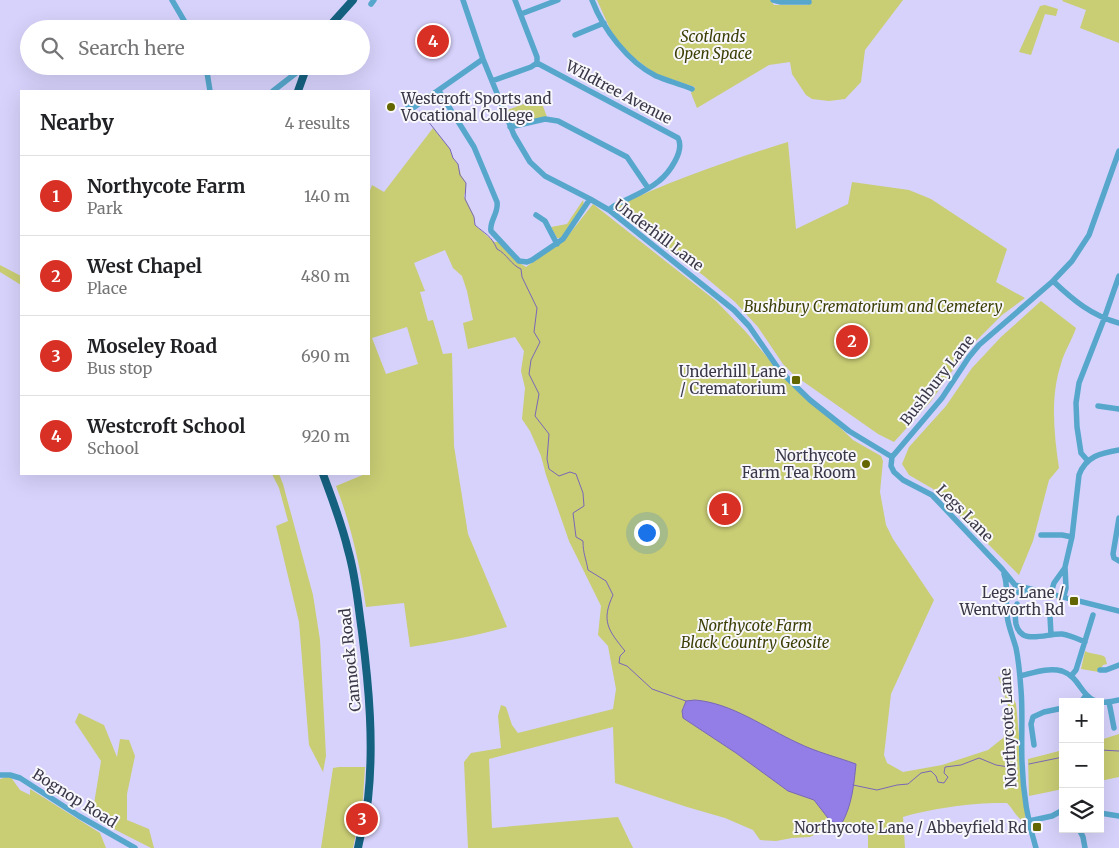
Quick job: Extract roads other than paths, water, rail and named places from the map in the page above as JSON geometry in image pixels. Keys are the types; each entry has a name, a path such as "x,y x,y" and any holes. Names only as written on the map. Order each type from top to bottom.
{"highway":[{"path":"335,20 353,0"},
{"path":"298,90 303,75"},
{"name":"Cannock Road","path":"323,475 340,520 354,571 367,672 370,776 366,810 358,848"}],"street":[{"path":"172,0 184,20"},
{"name":"Underhill Lane","path":"463,0 483,59 510,127 520,147 539,172 552,181 610,210 734,310 749,326 780,372 810,400 848,432 892,457"},
{"path":"492,81 537,63 537,57 516,0"},
{"path":"521,14 558,0"},
{"path":"592,0 604,23 622,50 655,75 692,89"},
{"path":"773,0 781,2 809,2"},
{"path":"583,40 578,34 604,23"},
{"path":"408,107 414,108 483,59"},
{"name":"Wildtree Avenue","path":"537,63 678,138 681,148 675,161 659,181 610,210"},
{"path":"207,75 210,90"},
{"path":"274,90 294,75"},
{"path":"438,91 474,147 497,202 497,211 490,227 491,231 520,261 532,260 557,244 566,236 590,199"},
{"path":"510,127 545,119 558,121 627,157 648,188"},
{"name":"Bushbury Lane","path":"892,457 942,398 979,345 1053,281 1072,261 1089,235 1117,165 1119,151"},
{"path":"536,215 545,221 557,244"},
{"path":"1088,461 1081,453 1077,427 1076,403 1079,382 1119,276"},
{"path":"1053,281 1081,306 1104,319 1119,323"},
{"path":"1104,414 1102,406 1119,409"},
{"path":"1064,596 1066,588 1065,567 1072,537 1079,475 1088,461 1100,454 1119,450"},
{"name":"Legs Lane","path":"892,457 891,466 894,472 903,480 932,495 1002,569 1012,589"},
{"path":"1119,518 1113,554 1114,558 1119,561"},
{"path":"1041,535 1062,534 1072,537"},
{"path":"1051,593 1054,582 1065,567"},
{"path":"1012,589 1035,589 1119,611"},
{"name":"Northycote Lane","path":"1012,589 1007,608 1020,676 1023,781 1028,820 1036,848"},
{"path":"1017,604 1016,621 1021,634 1029,637 1067,635 1085,642"},
{"path":"1051,635 1049,622 1052,612"},
{"path":"1072,676 1076,670 1091,618"},
{"path":"1104,668 1119,665"},
{"path":"1020,676 1052,669 1062,671 1072,676 1086,696 1096,701 1109,702 1119,700"},
{"path":"1109,702 1115,728"},
{"path":"1034,745 1035,737 1031,724 1034,717 1044,712 1059,709"},
{"name":"Bognop Road","path":"0,775 20,778 79,816 135,848"},
{"path":"1028,820 1052,816 1059,812"},
{"path":"1104,814 1119,816"},
{"path":"1082,833 1084,837 1085,848"}],"waterway":[{"path":"420,111 450,149 453,158 458,164 460,175 466,183 465,199 474,217 475,225 490,238 497,249 521,269 522,277 537,308 534,332 540,342 531,360 529,374 539,394 535,416 549,434 547,459 549,469 559,476 570,472 576,474 583,493 584,506 573,513 576,537 583,541 588,570 606,581 613,595 609,604 607,619 614,637 625,651 620,656 619,663 627,666 652,689 686,701"},
{"path":"1104,750 1119,751"},
{"path":"853,785 877,790 908,784 921,773 931,771 936,776 938,782 944,783 948,777 944,773 945,767 961,765 979,758 996,765 1015,768"},
{"path":"1029,764 1059,758"}],"place":[{"name":"Westcroft School","path":"433,41"},
{"name":"Westcroft Sports and Vocational College","path":"391,107"},
{"name":"West Chapel","path":"852,341"},
{"name":"Underhill Lane / Crematorium","path":"796,380"},
{"name":"Northycote Farm Tea Room","path":"866,464"},
{"name":"Northycote Farm","path":"725,509"},
{"name":"Legs Lane / Wentworth Rd","path":"1074,601"},
{"name":"Moseley Road","path":"362,819"},
{"name":"Northycote Lane / Abbeyfield Rd","path":"1037,827"}],"park label":[{"name":"Scotlands Open Space","path":"713,44"},
{"name":"Bushbury Crematorium and Cemetery","path":"873,306"},
{"name":"Northycote Farm Black Country Geosite","path":"755,634"}]}
